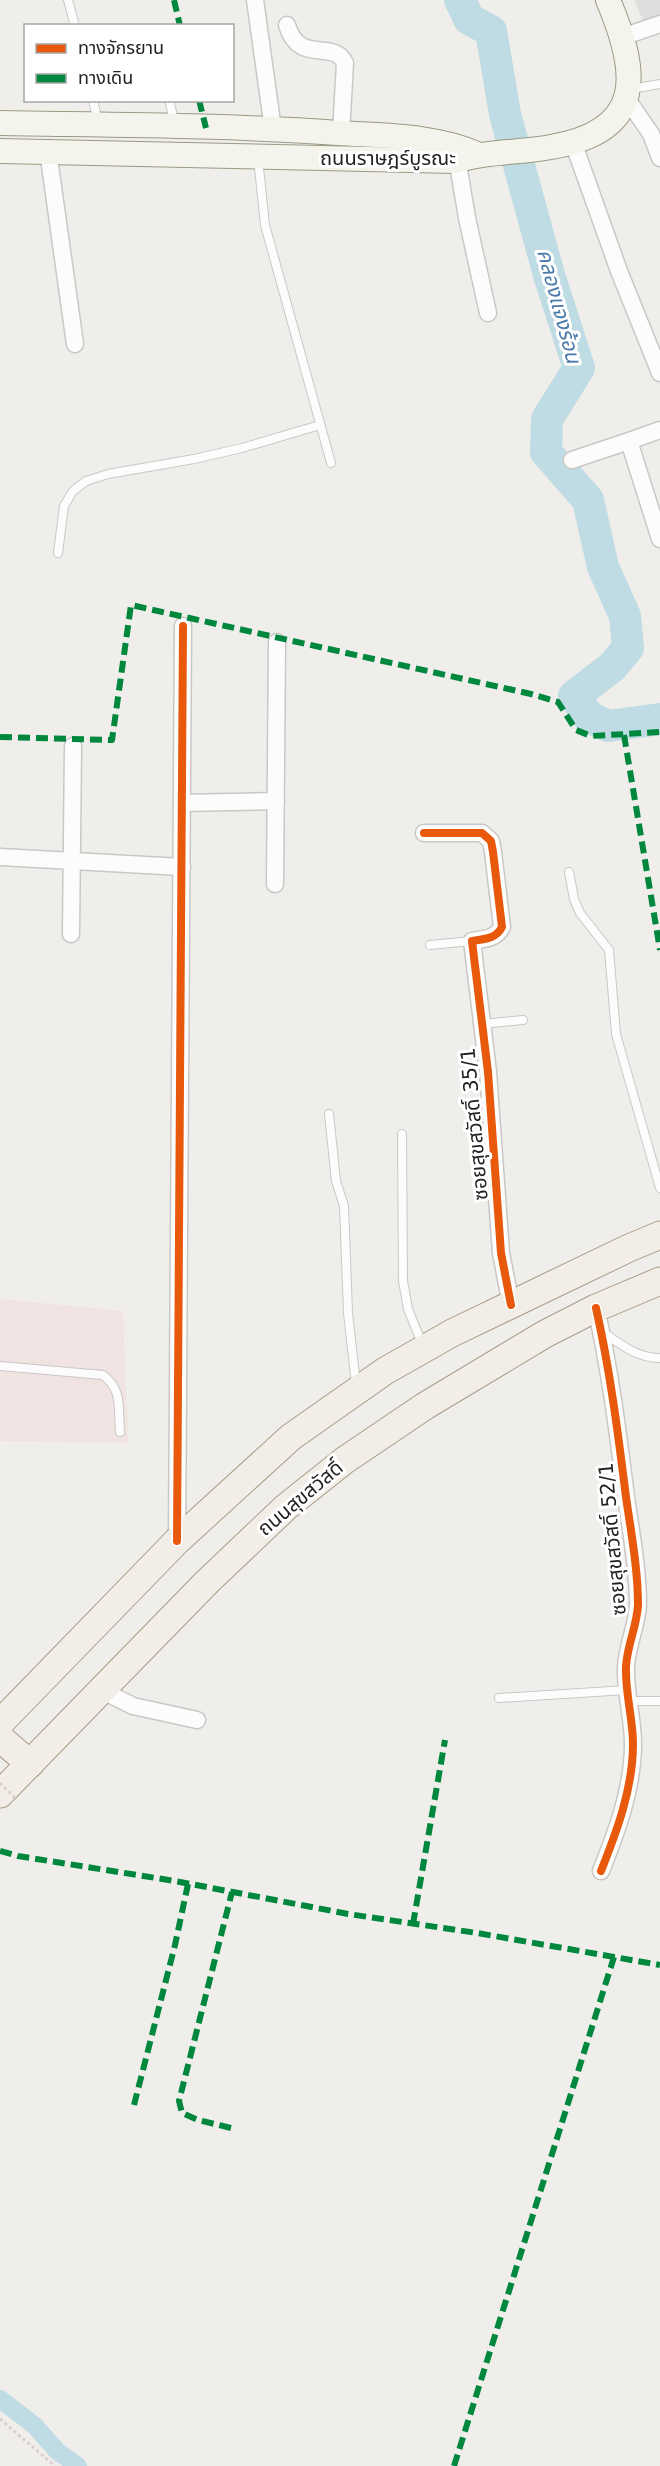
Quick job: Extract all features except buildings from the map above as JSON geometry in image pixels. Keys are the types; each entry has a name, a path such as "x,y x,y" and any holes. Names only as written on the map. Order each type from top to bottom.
{"main road":[{"path":"463,153 562,144 592,134 619,113 628,94 629,62 608,0"},
{"name":"ถนนราษฎร์บูรณะ","path":"0,123 341,133 463,153"},
{"path":"285,130 296,158"},
{"name":"ถนนราษฎร์บูรณะ","path":"0,151 296,158 463,153"},
{"path":"0,1723 177,1541 291,1437 385,1371 424,1349 660,1235"},
{"name":"ถนนสุขสวัสดิ์","path":"7,1796 30,1764 207,1582 286,1507 345,1460 425,1406 545,1334 598,1320 660,1281"},
{"path":"0,1738 30,1764"}],"street":[{"path":"255,0 285,130"},
{"path":"622,37 660,24"},
{"path":"287,25 290,37 297,44 308,49 333,52 342,56 345,63 341,133"},
{"path":"628,94 651,134 660,158"},
{"path":"562,144 615,260 660,373"},
{"path":"48,151 75,344"},
{"path":"463,153 488,313"},
{"path":"572,460 660,430"},
{"path":"629,441 660,539"},
{"path":"177,1541 183,626"},
{"path":"275,884 277,642"},
{"path":"71,934 72,746"},
{"path":"182,803 276,801"},
{"path":"424,833 482,834 491,842 502,927 499,934 471,941"},
{"path":"0,857 182,867"},
{"name":"ซอยสุขสวัสดิ์ 35/1","path":"471,941 488,1072 501,1253 511,1305"},
{"name":"ซอยสุขสวัสดิ์ 52/1","path":"598,1320 608,1360 638,1605 636,1624 629,1642 627,1696 633,1743 629,1785 615,1836 601,1871"},
{"path":"103,1691 133,1706 197,1720"}],"lane":[{"path":"68,0 74,24"},
{"path":"628,94 660,84"},
{"path":"93,102 99,125"},
{"path":"170,102 176,127"},
{"path":"258,157 264,225 331,463"},
{"path":"58,553 64,506 73,491 86,481 108,474 242,448 320,425"},
{"path":"569,872 574,899 580,913 609,950 616,1034 660,1188"},
{"path":"430,945 471,941"},
{"path":"482,1024 524,1020"},
{"path":"329,1114 336,1181 344,1206 348,1312 357,1391"},
{"path":"402,1134 403,1281 408,1309 424,1349"},
{"path":"598,1320 634,1354 660,1358"},
{"path":"0,1366 103,1375 117,1389 120,1432"},
{"path":"499,1698 627,1696 660,1701"}],"path":[{"path":"0,1784 7,1796"},
{"path":"0,2419 55,2466"}],"shaded area":[{"path":"634,0 660,0 660,18 644,23"},
{"path":"0,1299 123,1311 128,1443 0,1441"}],"waterway":[{"name":"คลองแจงร้อน","path":"460,0 469,19 491,31 505,114 549,275 579,368 547,419 546,452 588,500 603,567 625,616 628,648 612,667 574,696 589,717 608,726 660,719"},
{"name":"คลองแจงร้อน","path":"0,2399 35,2426 57,2451 78,2466"}],"marked path":[{"path":"174,0 180,24"},
{"path":"200,102 206,128"},
{"path":"0,737 112,740 131,605 531,694 558,702 576,730 591,736 660,732"},
{"path":"624,735 660,950"},
{"path":"413,1924 445,1740"},
{"path":"0,1851 348,1914 477,1933 660,1965"},
{"path":"134,2105 175,1945 188,1884"},
{"path":"231,2128 198,2120 182,2113 179,2101 232,1892"},
{"path":"454,2466 614,1957"}],"cycle path":[{"path":"177,1541 183,626"},
{"path":"424,833 482,833 491,841 502,927 493,936 472,941 488,1072 501,1253 511,1305"},
{"path":"596,1308 617,1425 638,1591 636,1620 626,1667 633,1734 630,1777 618,1825 601,1871"}]}
